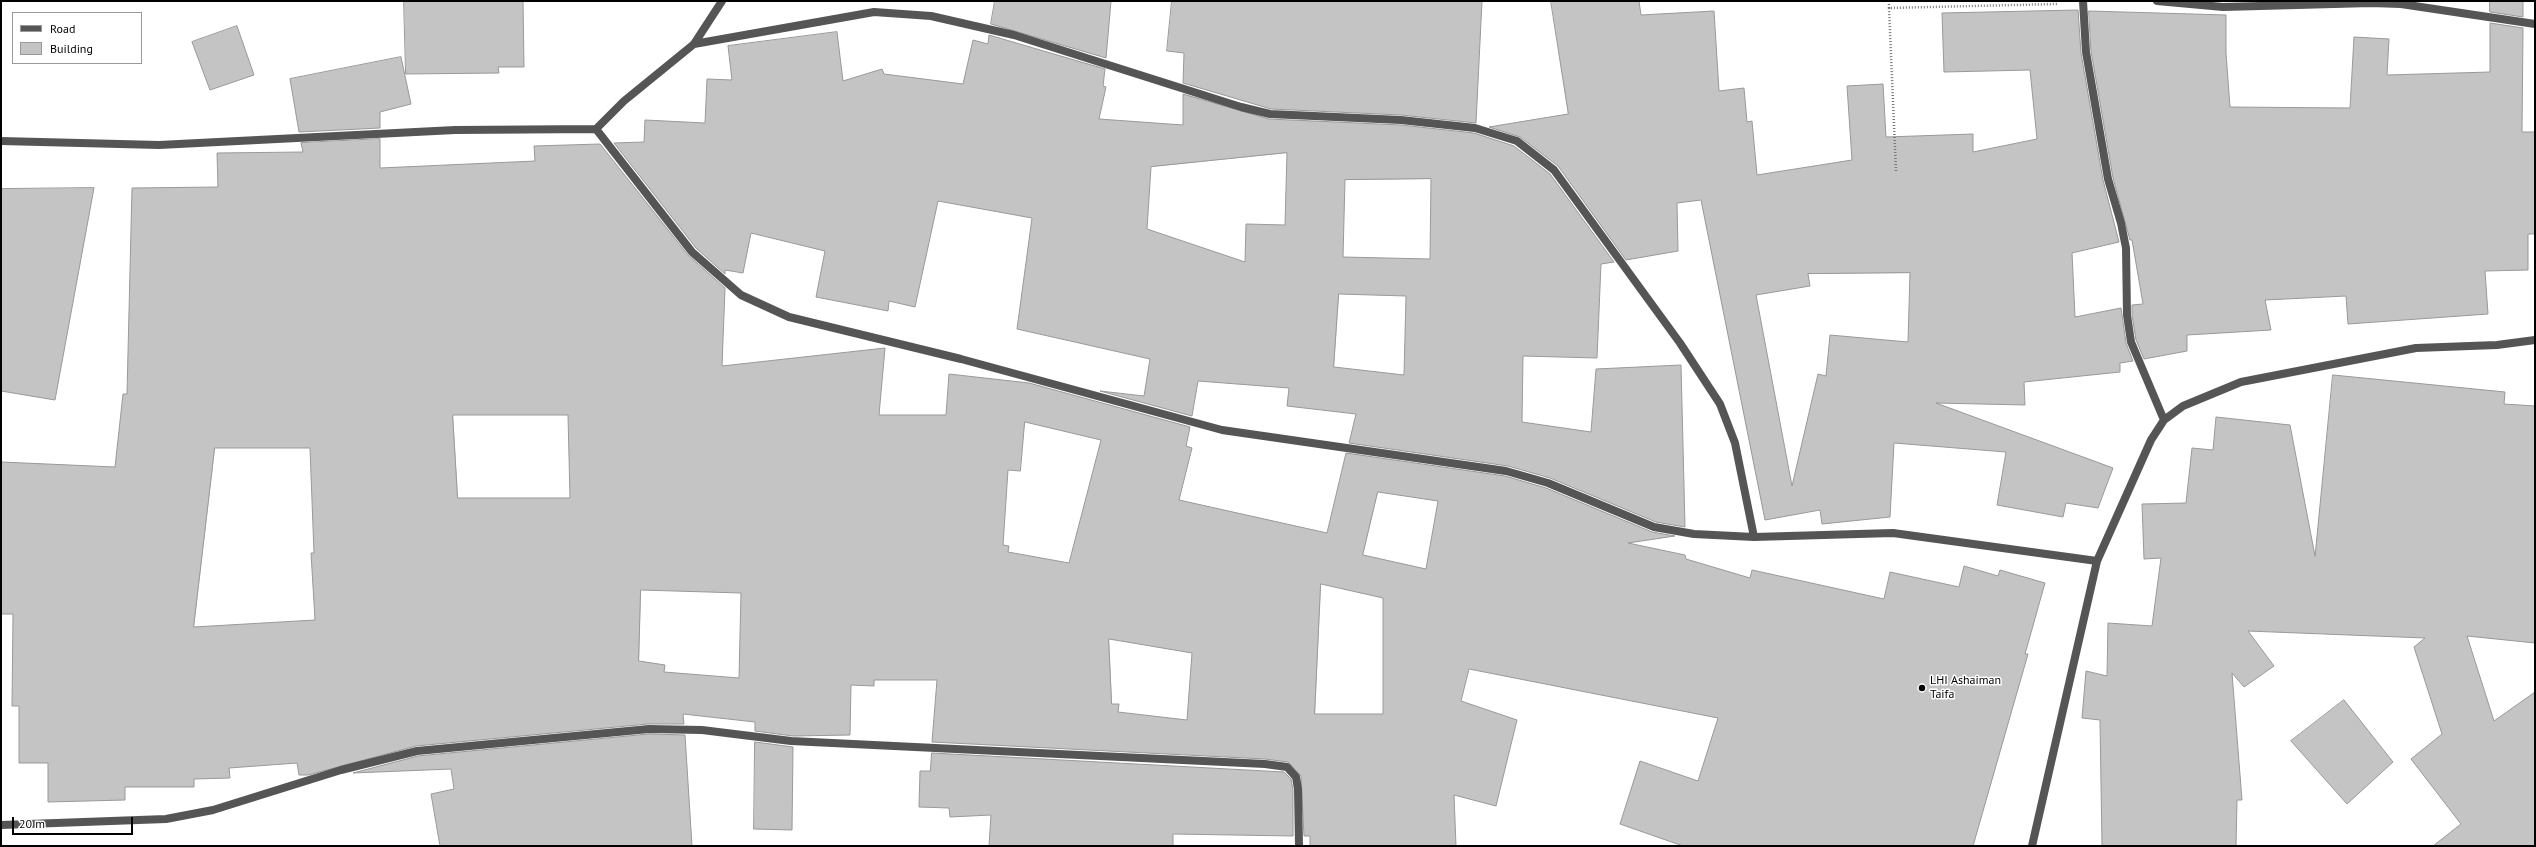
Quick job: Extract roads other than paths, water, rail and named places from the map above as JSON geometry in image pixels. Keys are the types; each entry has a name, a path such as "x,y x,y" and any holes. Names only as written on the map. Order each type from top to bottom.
{"street":[{"path":"1,141 159,145 456,130 596,129 624,101 694,44 722,1"},
{"path":"2157,1 2223,7 2371,3 2401,4 2535,24"},
{"path":"2083,2 2086,52 2108,179 2121,223 2126,248 2127,315 2131,342 2164,420"},
{"path":"694,44 874,12 931,16 1014,35 1241,107 1270,114 1408,121 1475,128 1517,141 1554,170 1680,343 1720,404 1735,443 1754,537"},
{"path":"596,129 692,252 741,295 789,317 961,358 1222,430 1506,471 1548,483 1654,527 1694,534 1754,537 1893,533 2097,562"},
{"path":"2032,846 2097,562 2151,440 2164,420 2184,406 2240,382 2416,348 2497,345 2535,340"},
{"path":"1,825 166,819 214,810 341,770 417,751 649,729 702,730 791,741 1265,764 1287,767 1296,777 1298,789 1299,846"}],"place":[{"name":"LHI Ashaiman Taifa","path":"1922,688"}]}
